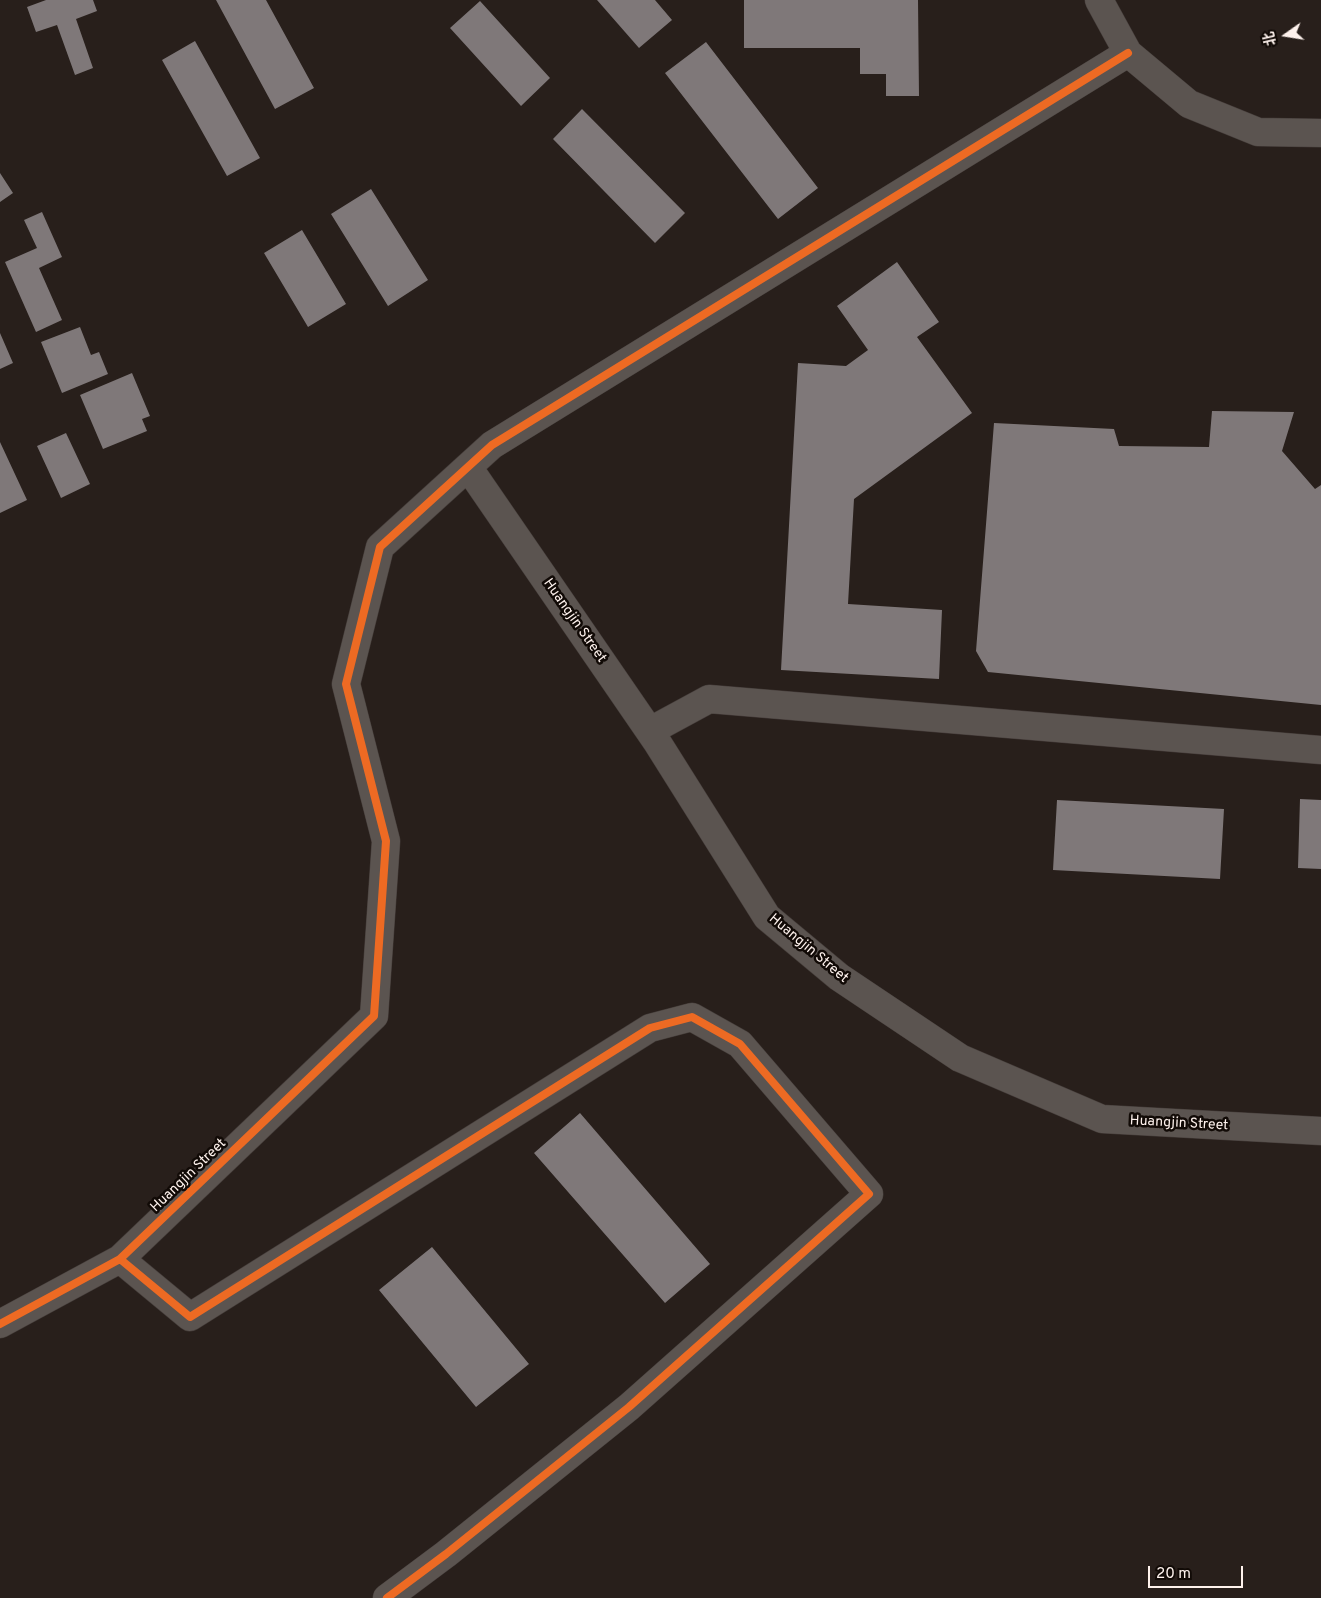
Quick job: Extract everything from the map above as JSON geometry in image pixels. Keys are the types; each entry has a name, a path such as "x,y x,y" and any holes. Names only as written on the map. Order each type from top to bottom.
{"street":[{"path":"1099,0 1128,53 1189,104 1258,132 1321,133"},
{"path":"468,467 492,445 1128,53"},
{"name":"Huangjin Street","path":"0,1324 120,1259 374,1016 386,841 346,684 380,547 468,467 650,732 767,917 839,977 960,1058 1102,1119 1321,1131"},
{"path":"650,732 709,699 1321,750"},
{"path":"120,1259 190,1317 650,1028 692,1017 740,1044 869,1194 629,1406 446,1554 387,1598"}],"building":[{"path":"46,0 93,0 97,11 76,19 93,68 75,75 57,25 36,32 27,7"},
{"path":"216,0 266,0 314,88 275,109"},
{"path":"597,0 655,0 672,20 639,48"},
{"path":"744,0 918,0 919,96 886,96 886,74 860,74 860,48 744,48"},
{"path":"480,1 550,78 521,106 450,28"},
{"path":"195,41 260,158 227,176 162,60"},
{"path":"706,42 818,188 778,219 665,73"},
{"path":"582,109 685,213 655,243 553,139"},
{"path":"0,173 13,193 0,202"},
{"path":"371,189 428,280 388,306 331,214"},
{"path":"42,212 62,257 39,268 62,320 36,332 5,262 37,248 24,220"},
{"path":"302,230 346,304 308,327 264,253"},
{"path":"897,262 939,322 917,337 972,413 854,499 848,604 942,610 939,679 781,670 798,363 846,366 868,350 837,306"},
{"path":"80,327 91,355 99,352 108,374 62,393 41,342"},
{"path":"0,333 13,363 0,369"},
{"path":"132,373 150,416 142,419 147,431 103,449 80,395"},
{"path":"1212,411 1294,412 1282,451 1315,489 1321,485 1321,705 988,672 976,651 994,423 1114,429 1119,446 1209,447"},
{"path":"66,433 90,484 61,498 37,446"},
{"path":"0,442 27,500 0,513"},
{"path":"1300,799 1321,800 1321,869 1298,868"},
{"path":"1057,800 1224,809 1220,879 1053,870"},
{"path":"580,1113 710,1264 665,1303 534,1153"},
{"path":"432,1247 529,1364 476,1407 379,1290"}],"cycle path":[{"path":"0,1324 120,1259 374,1016 386,841 346,684 380,547 492,445 1128,53"},
{"path":"120,1259 190,1317 650,1028 692,1017 740,1044 869,1194 629,1407 446,1554 387,1598"}]}
